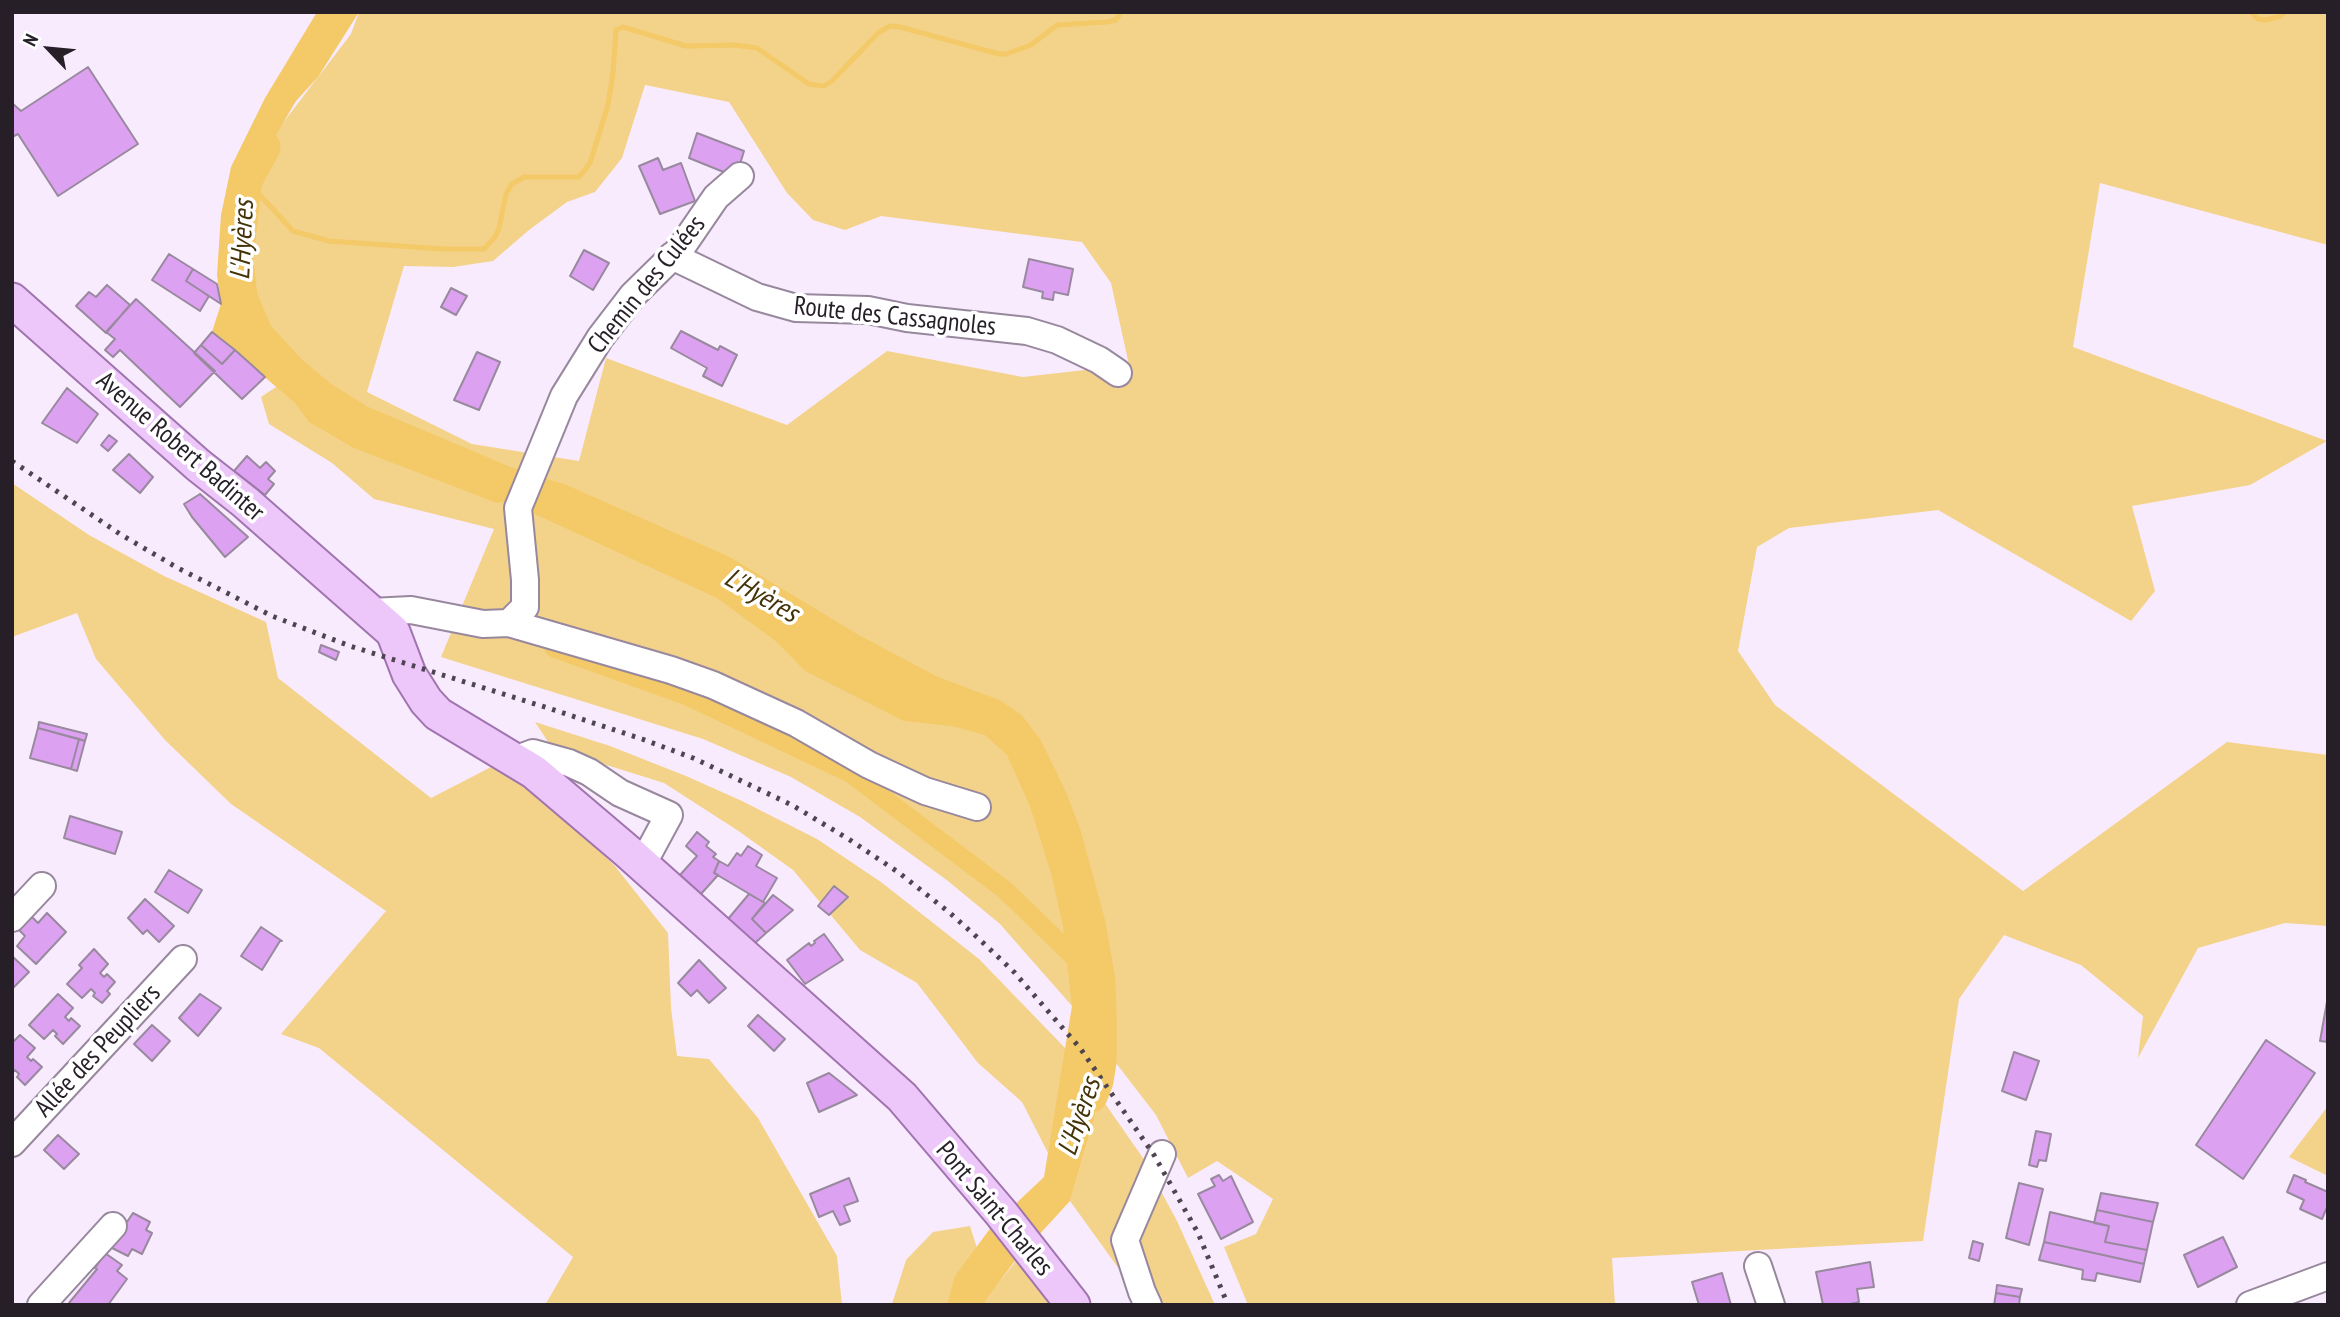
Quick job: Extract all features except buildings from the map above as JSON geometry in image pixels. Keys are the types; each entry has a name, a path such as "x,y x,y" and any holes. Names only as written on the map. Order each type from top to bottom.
{"main road":[{"name":"Avenue Robert Badinter","path":"12,300 198,465 245,502 393,632 409,674 438,714 524,766 642,865"},
{"name":"Pont Saint-Charles","path":"642,865 902,1097 1002,1213 1073,1305"}],"street":[{"name":"Chemin des Culées","path":"509,623 525,607 518,509 564,396 600,338 633,295 681,248 716,198 740,176"},
{"name":"Route des Cassagnoles","path":"672,256 757,297 796,308 868,310 907,318 1027,331 1057,340 1099,359 1118,373"},
{"path":"360,603 483,624 509,623 671,670 713,685 796,723 869,765 925,791 977,807"},
{"path":"524,766 533,752 569,763 589,772 620,793 669,815 642,865"},
{"path":"12,918 42,886"},
{"name":"Allée des Peupliers","path":"12,1143 183,959"},
{"path":"1148,1305 1125,1240 1162,1154"},
{"path":"41,1305 113,1226"},
{"path":"1758,1266 1771,1305"},
{"path":"2250,1305 2328,1276"}],"shaded area":[{"path":"359,12 2328,12 2328,245 2100,183 2073,347 2327,441 2250,485 2132,506 2155,591 2131,621 1938,510 1789,528 1757,547 1738,651 1775,705 2023,891 2227,742 2328,755 2328,926 2285,923 2198,948 2138,1058 2143,1016 2081,965 2004,935 1959,999 1923,1241 1612,1258 1615,1305 1248,1305 1224,1247 1256,1234 1273,1199 1217,1161 1188,1178 1156,1115 1072,1006 1000,924 948,881 860,817 791,777 703,739 441,657 494,529 374,499 332,463 269,424 261,397 276,387 299,378 289,370 249,321 237,260 243,201 279,128 351,34","holes":["645,85 729,102 787,193 813,220 845,230 881,216 1082,242 1111,283 1129,365 1023,377 887,351 787,425 606,358 579,461 472,444 367,392 404,266 453,267 493,261 567,202 595,192 622,158"]},
{"path":"12,483 89,535 164,576 266,622 278,678 431,798 495,765 541,793 614,865 668,933 671,1008 677,1056 709,1059 758,1118 837,1256 842,1305 545,1305 573,1257 319,1048 281,1034 386,911 231,804 165,740 96,659 77,613 12,637"},
{"path":"535,722 610,746 686,776 817,839 881,882 979,959 1066,1049 1048,1153 1022,1102 978,1063 917,983 860,950 793,870 664,783 552,748"},
{"path":"1097,1092 1143,1158 1177,1221 1215,1305 1145,1305 1070,1201 1095,1116"},
{"path":"2328,1106 2328,1176 2289,1157"},
{"path":"970,1226 991,1292 1020,1256 1052,1305 873,1305 892,1304 906,1260 933,1232"}],"water":[{"path":"317,12 359,12 318,77 296,101 246,180 238,235 237,260 241,298 249,321 257,335 289,370 321,397 359,421 506,483 562,501 723,572 850,649 992,715 1010,727 1026,748 1051,799 1065,836 1089,924 1099,981 1100,1062 1095,1116 1070,1201 1014,1262 982,1305 947,1305 955,1276 992,1226 1044,1177 1072,1006 1063,926 1051,873 1030,806 1007,755 985,735 952,726 904,721 805,671 777,642 717,598 526,510 516,501 497,503 354,448 309,422 295,403 212,332 221,304 217,275 221,215 231,167 265,98"}],"waterway":[{"path":"246,180 293,231 329,241 442,249 484,249 499,228 506,194 512,184 524,177 579,177 590,163 608,105 616,30 623,27 686,46 734,45 757,48 809,84 824,86 878,33 890,26 1006,54 1031,45 1057,25 1107,22 1116,20 1121,12"},
{"path":"2251,12 2258,19 2266,20 2281,16 2284,12"},
{"name":"L'Hyères","path":"264,147 246,180 237,260 241,298 257,335 289,370 321,397 359,421 506,483 562,501 723,572 850,649 931,692 992,715 1010,727 1026,748 1051,799 1065,836 1089,924 1099,981 1100,1015 1100,1062 1091,1096"},
{"path":"554,648 685,695 850,773 1005,890 1099,981"}],"railway":[{"path":"12,461 120,534 176,567 272,616 350,646 548,708 693,758 792,805 898,872 950,913 1014,972 1080,1048 1154,1155 1198,1233 1228,1305"}]}
